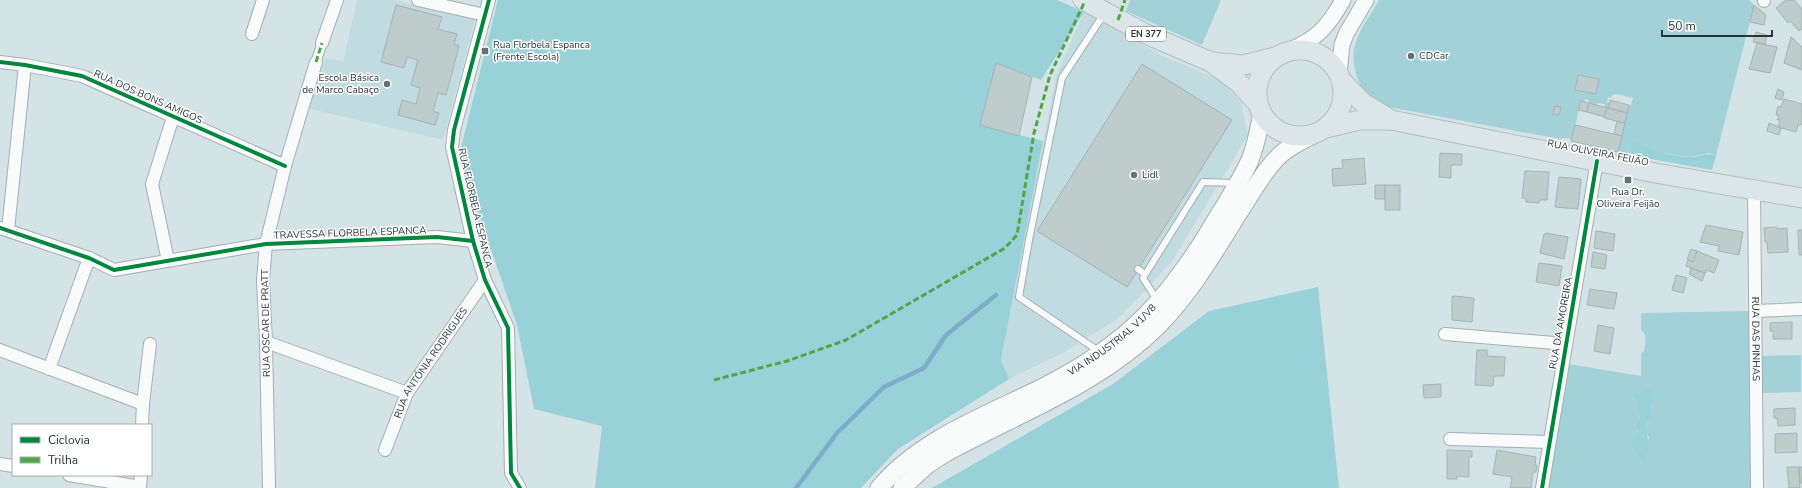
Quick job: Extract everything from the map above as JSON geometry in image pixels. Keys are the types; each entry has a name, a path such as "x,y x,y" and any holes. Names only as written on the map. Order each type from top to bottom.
{"main road":[{"name":"EN 377","path":"1083,0 1146,34 1211,62 1238,82 1260,108 1274,128 1292,136 1318,132"},
{"name":"EN 377","path":"1211,62 1243,64 1303,50 1318,53 1330,61 1341,78"},
{"path":"1260,108 1257,86 1263,70 1282,54"},
{"path":"1318,132 1335,119 1341,108 1344,95 1341,78"},
{"name":"RUA OLIVEIRA FEIJÃO","path":"1341,78 1362,102 1391,120"},
{"name":"VIA INDUSTRIAL V1/V8","path":"879,488 897,469 923,448 1046,386 1099,355 1133,328 1159,302 1189,264 1238,183 1250,160 1257,137 1260,108"},
{"name":"RUA OLIVEIRA FEIJÃO","path":"1318,132 1360,120 1391,120 1754,191 1802,198"},
{"name":"VIA INDUSTRIAL V1/V8","path":"902,488 927,465 944,454 1089,380 1143,340 1174,308 1202,273 1266,170 1290,147 1318,132"}],"street":[{"path":"252,34 262,0"},
{"name":"RUA OSCAR DE PRATT","path":"269,488 266,342 263,280 266,244 285,166 316,62 337,0"},
{"path":"418,0 486,15"},
{"name":"RUA FLORBELA ESPANCA","path":"490,0 454,130 452,147 473,241 485,280 508,328 511,473 520,488"},
{"path":"1282,54 1313,39 1325,27 1343,0"},
{"path":"1341,78 1342,45 1346,34 1366,0"},
{"name":"RUA DOS BONS AMIGOS","path":"0,62 25,65 82,76 285,166"},
{"path":"4,229 25,65"},
{"path":"168,261 152,184 173,117"},
{"name":"RUA DA AMOREIRA","path":"1542,488 1597,161"},
{"name":"RUA DAS PINHAS","path":"1754,191 1757,488"},
{"name":"TRAVESSA FLORBELA ESPANCA","path":"4,229 88,258 114,270 266,244 437,237 473,241"},
{"path":"49,369 88,258"},
{"name":"RUA ANTÓNIA RODRIGUES","path":"385,450 407,393 485,280"},
{"path":"1756,311 1802,309"},
{"path":"1445,334 1566,344"},
{"path":"266,342 407,393"},
{"path":"142,424 150,344"},
{"path":"0,350 143,404"},
{"path":"1450,439 1549,442"},
{"path":"0,464 12,466"},
{"path":"81,476 140,481"}],"lane":[{"path":"1099,355 1094,348 1019,297 1062,78 1105,12"},
{"path":"1159,302 1143,278 1203,182 1238,183"},
{"path":"1138,269 1145,274"}],"shaded area":[{"name":"Escola Básica de Marco Cabaço","path":"357,0 394,0 475,20 443,140 306,108 326,58 343,61"},
{"path":"498,0 1057,0 1084,12 1041,80 996,63 980,125 1043,141 1001,360 1009,379 898,449 861,488 595,488 602,426 534,409 517,325 459,156"},
{"path":"1130,0 1221,0 1202,45 1126,11"},
{"path":"1379,0 1749,0 1754,5 1716,156 1710,153 1690,157 1658,152 1632,142 1629,155 1618,152 1629,105 1631,105 1633,98 1615,94 1612,95 1611,98 1608,97 1608,108 1604,107 1605,104 1597,103 1596,105 1589,103 1589,100 1585,99 1584,102 1581,102 1572,139 1560,139 1383,106 1370,98 1361,87 1354,65 1355,46 1358,37"},
{"path":"1084,12 1163,56 1221,80 1241,102 1248,135 1173,260 1143,293 1117,319 1063,353 1009,379 1001,360 1056,76"},
{"path":"1632,141 1666,154 1692,157 1706,154 1716,156 1712,170 1629,155"},
{"path":"1318,287 1339,488 932,488 1113,384 1209,311"},
{"path":"1750,311 1753,488 1548,488 1569,364 1641,376 1641,353 1644,351 1646,339 1645,334 1641,330 1641,313","holes":["1646,388 1651,413 1645,427 1646,433 1649,437 1646,458 1640,461 1639,454 1636,450 1640,418 1638,412 1640,407 1637,402"]},
{"path":"1801,355 1801,392 1761,393 1761,356"},
{"path":"1646,388 1651,388 1654,399 1650,405 1652,415 1645,427 1649,442 1646,458 1643,464 1636,451 1632,448 1632,443 1633,437 1638,432 1636,427 1640,418 1638,412 1639,407 1634,395 1641,394"}],"building":[{"path":"1786,0 1794,0 1802,9 1802,29 1799,31 1790,21 1788,23 1776,8"},
{"path":"396,5 442,17 438,29 457,34 454,44 459,46 446,95 438,93 433,111 439,113 435,125 398,115 402,100 416,104 420,88 411,85 418,60 407,57 404,68 381,62"},
{"path":"1754,5 1766,15 1764,25 1750,22"},
{"path":"1756,32 1767,35 1765,44 1753,42"},
{"path":"1791,37 1802,47 1802,70 1784,63"},
{"path":"1757,43 1777,47 1770,73 1749,69"},
{"path":"996,63 1032,77 1019,136 980,125"},
{"name":"Lidl","path":"1142,64 1232,120 1127,287 1037,231"},
{"path":"1578,75 1599,79 1596,94 1575,90"},
{"path":"1778,89 1784,92 1782,100 1775,98"},
{"path":"1784,99 1802,104 1802,123 1801,125 1798,125 1796,132 1778,127 1780,120 1777,120 1779,116 1776,115 1778,106 1781,107"},
{"path":"1610,100 1629,105 1627,113 1608,108"},
{"path":"1581,101 1589,103 1587,112 1578,110"},
{"path":"1589,103 1607,108 1605,117 1587,112"},
{"path":"1555,106 1561,107 1559,115 1553,114"},
{"path":"1607,108 1627,113 1625,123 1604,118"},
{"path":"1617,121 1625,123 1622,136 1614,134"},
{"path":"1769,123 1781,128 1779,135 1767,131"},
{"path":"1575,125 1622,136 1618,152 1571,141"},
{"path":"1440,153 1462,154 1462,165 1451,165 1451,178 1439,177"},
{"path":"1364,158 1366,184 1333,186 1332,169 1343,168 1342,160"},
{"path":"1525,171 1549,172 1547,200 1540,200 1539,203 1526,202 1526,199 1522,198"},
{"path":"1559,177 1581,179 1578,209 1555,207"},
{"path":"1375,185 1385,185 1385,199 1375,199"},
{"path":"1385,185 1400,185 1400,210 1385,210"},
{"path":"1706,225 1743,232 1739,255 1718,251 1719,246 1700,242"},
{"path":"1776,227 1779,229 1787,228 1788,252 1768,253 1767,242 1765,242 1764,228"},
{"path":"1798,230 1802,230 1802,255 1799,255"},
{"path":"1596,231 1615,234 1613,251 1594,248"},
{"path":"1547,233 1568,237 1564,259 1540,253 1544,234"},
{"path":"1691,249 1697,251 1693,262 1687,259"},
{"path":"1697,251 1719,260 1714,273 1707,270 1705,273 1686,266 1688,260 1693,262"},
{"path":"1593,252 1607,255 1605,269 1591,267"},
{"path":"1539,263 1562,266 1559,286 1536,282"},
{"path":"1691,268 1705,273 1702,281 1689,274"},
{"path":"1676,275 1687,278 1683,293 1672,290"},
{"path":"1590,289 1617,293 1614,309 1587,305"},
{"path":"1452,297 1474,298 1472,322 1452,320"},
{"path":"1792,322 1792,339 1773,339 1773,331 1770,331 1770,323"},
{"path":"1598,325 1614,328 1610,354 1594,351"},
{"path":"1477,350 1487,350 1487,356 1505,357 1504,376 1494,376 1493,386 1475,385"},
{"path":"1441,384 1441,397 1424,398 1423,385"},
{"path":"1795,408 1795,425 1778,426 1777,418 1774,418 1774,409"},
{"path":"1797,433 1797,452 1775,453 1775,434"},
{"path":"1447,450 1472,451 1472,457 1469,457 1469,477 1457,476 1457,479 1447,479"},
{"path":"1497,450 1536,457 1536,472 1533,472 1531,488 1510,488 1512,477 1493,474"},
{"path":"1787,467 1799,467 1800,488 1789,488"},
{"path":"1799,467 1802,467 1802,483 1800,483"}],"waterway":[{"path":"796,488 837,433 884,387 924,368 946,335 996,295"}],"marked path":[{"path":"1118,20 1125,0"},
{"path":"714,380 787,361 846,340 1005,248 1017,235 1034,133 1050,75 1085,1"},
{"path":"316,62 322,43"}],"cycle path":[{"path":"489,0 454,130 452,147 473,241 485,280 508,328 511,473 520,488"},
{"path":"0,62 25,65 82,76 285,166"},
{"path":"1542,488 1597,161"},
{"path":"0,228 89,258 114,270 266,244 437,237 473,241"}],"place":[{"name":"Rua Florbela Espanca (Frente Escola)","path":"485,51"},
{"name":"CDCar","path":"1411,56"},
{"name":"Escola Básica de Marco Cabaço","path":"387,84"},
{"name":"Lidl","path":"1134,175"},
{"name":"Rua Dr. Oliveira Feijão","path":"1628,180"}]}
